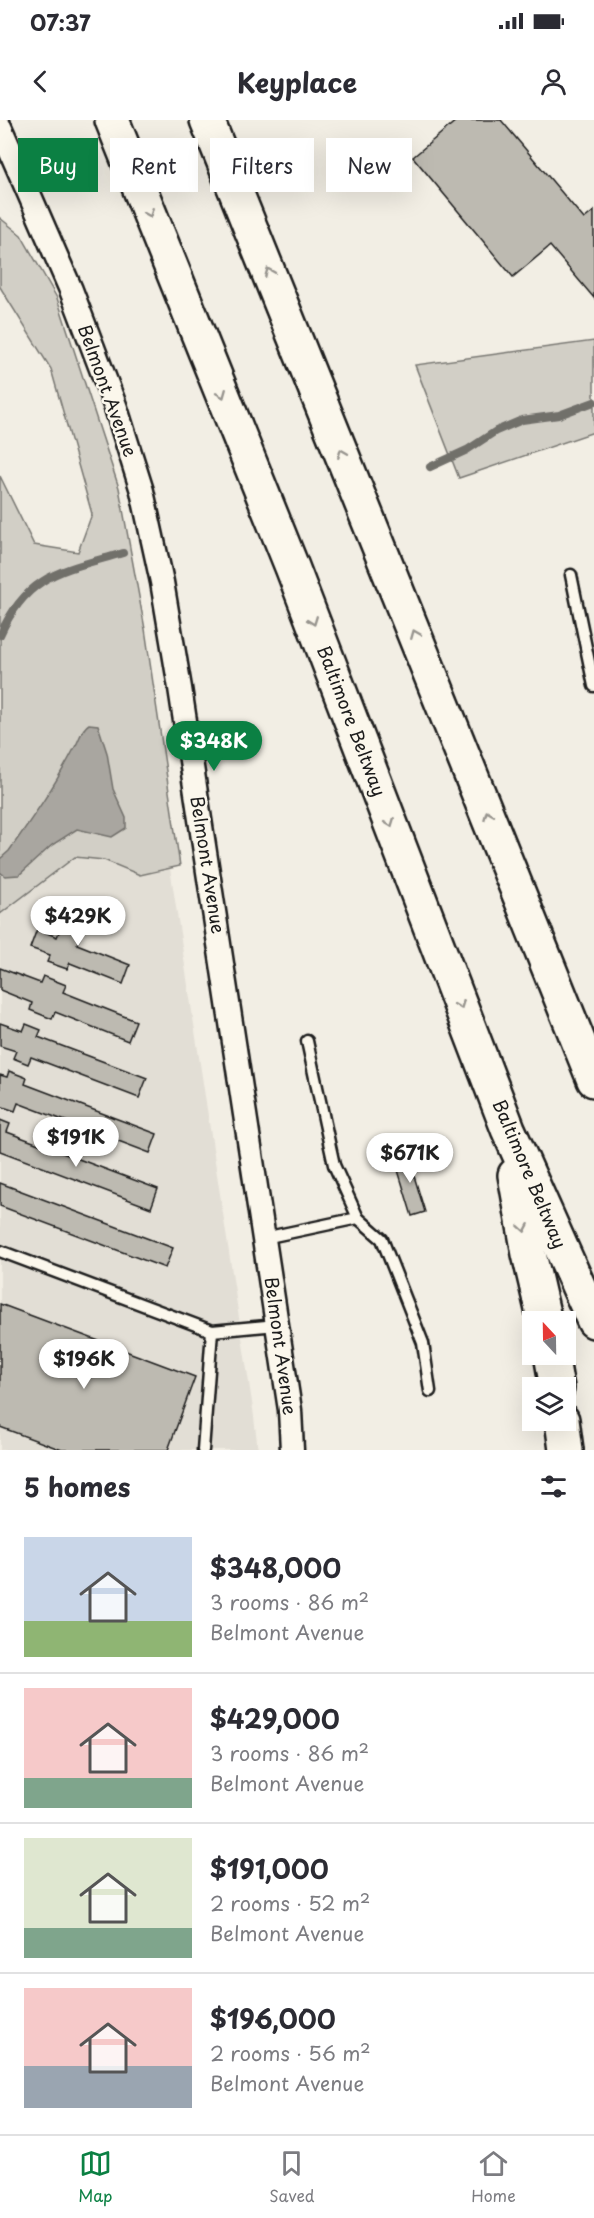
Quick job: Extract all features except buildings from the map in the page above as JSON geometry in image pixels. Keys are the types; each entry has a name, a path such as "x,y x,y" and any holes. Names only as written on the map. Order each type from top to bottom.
{"highway":[{"name":"Baltimore Beltway","path":"112,120 292,567 508,1129 594,1322"},
{"path":"207,120 594,1080"},
{"path":"510,869 594,1031"},
{"path":"508,1129 529,1254 542,1311"},
{"path":"563,1431 566,1450"}],"street":[{"name":"Belmont Avenue","path":"0,127 6,158 71,290 108,386 142,491 162,582 180,688 290,1410 292,1450"}],"lane":[{"path":"571,575 594,686"},
{"path":"307,1041 334,1165 358,1218 382,1239 423,1343 430,1391"},
{"path":"264,1238 358,1218"},
{"path":"0,1251 212,1331 277,1325"},
{"path":"203,1450 212,1331"}],"shaded area":[{"path":"0,218 21,235 57,298 119,488 145,629 180,866 140,875 104,860 75,857 0,914 0,476 34,545 78,552 92,514 51,369 0,287"},
{"path":"594,341 594,432 459,478 415,365"},
{"path":"126,581 258,1450 0,1450 0,676"},
{"path":"89,724 98,725 107,753 113,789 126,818 126,828 112,837 77,829 52,845 19,875 5,876 0,872 0,859 9,851 44,800 68,761 82,731"}],"waterway":[{"path":"430,467 467,450 496,431 522,420 559,415 594,402"},
{"path":"0,635 22,599 49,577 123,553"}]}
